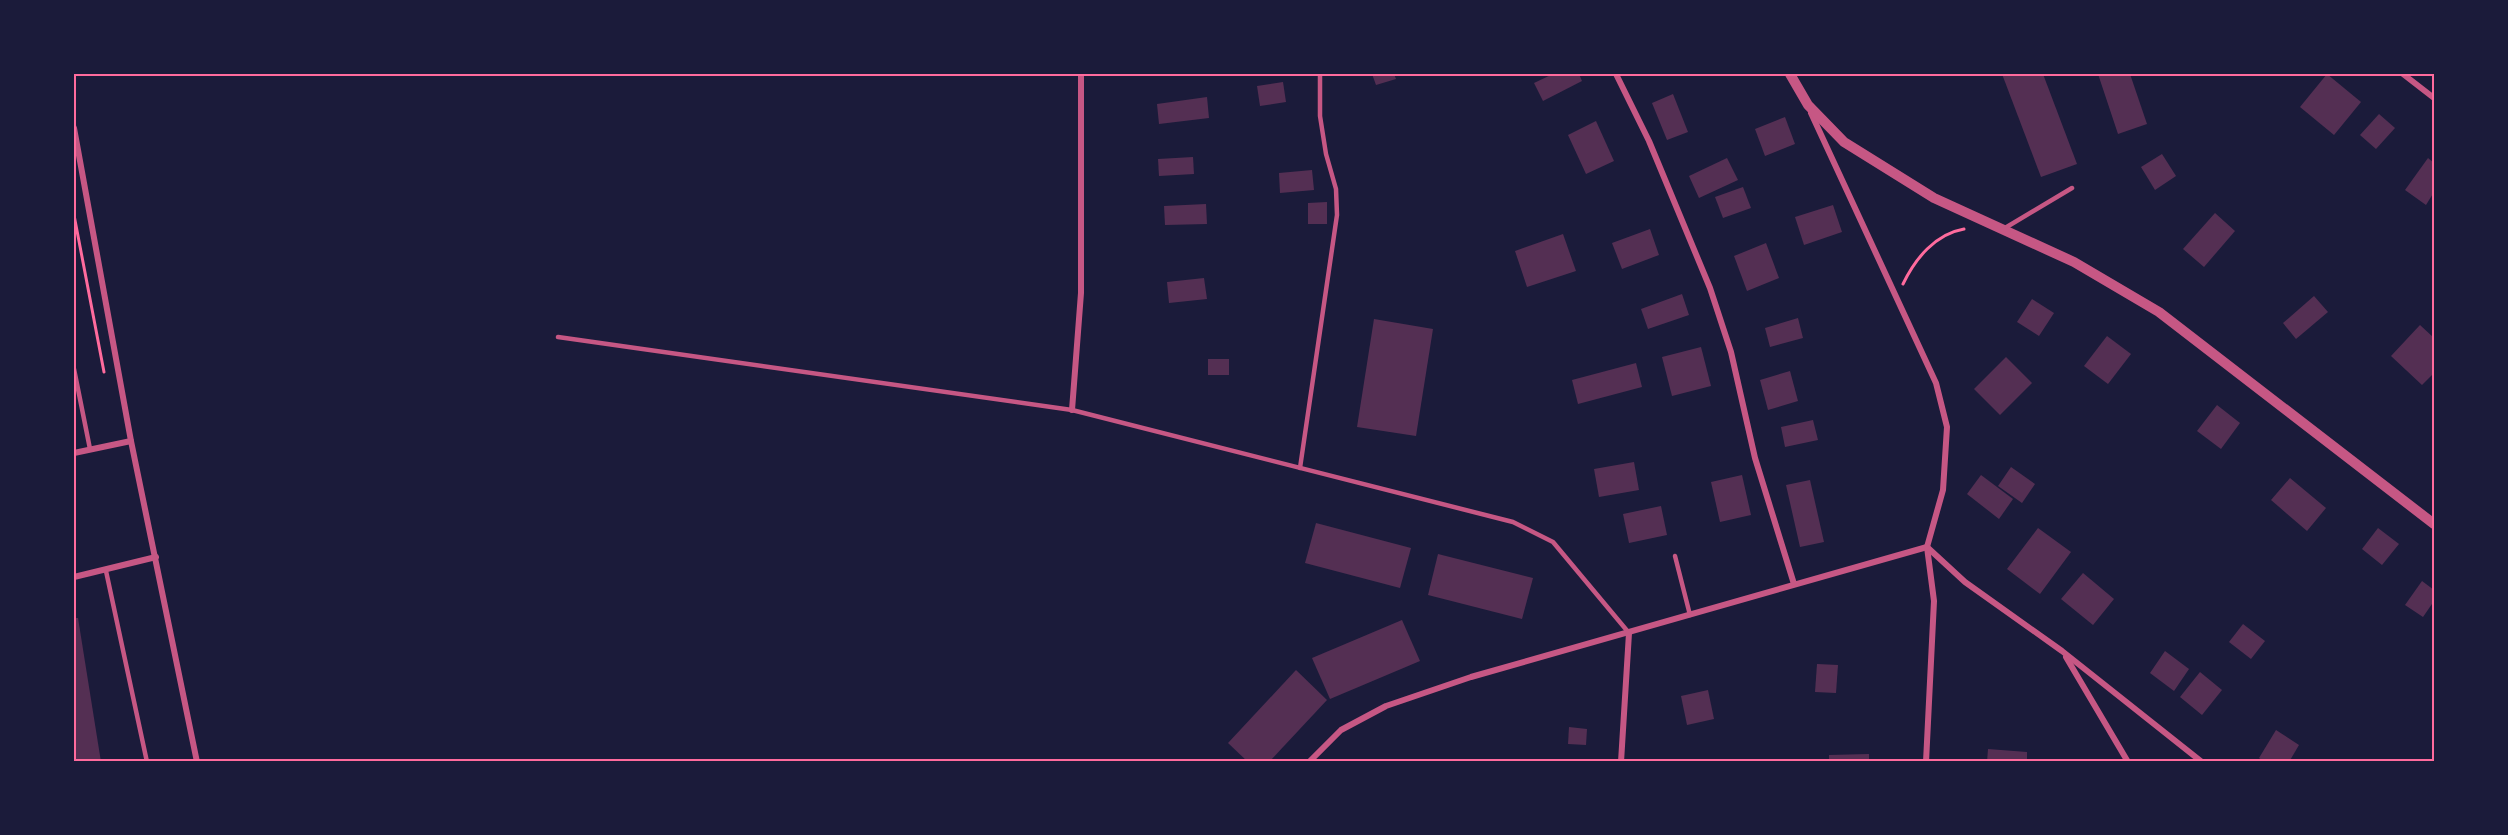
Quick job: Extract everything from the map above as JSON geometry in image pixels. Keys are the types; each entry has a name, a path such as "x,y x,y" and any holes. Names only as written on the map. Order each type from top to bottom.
{"street":[{"path":"1072,410 1081,293 1081,74"},
{"path":"1616,74 1649,141 1710,288 1731,352 1755,458 1794,584"},
{"path":"1790,74 1808,105 1936,383 1947,427 1943,490 1927,547 1934,601 1926,762"},
{"path":"2403,74 2434,98"},
{"path":"1808,105 1844,142 1934,198 2074,262 2159,312 2434,524"},
{"path":"74,128 131,441 197,762"},
{"path":"74,453 131,441"},
{"path":"1309,762 1341,730 1386,706 1471,677 1927,547"},
{"path":"1927,547 1965,582 2062,651 2202,762"},
{"path":"74,577 156,557"},
{"path":"1621,762 1629,633"},
{"path":"2062,651 2128,762"}],"lane":[{"path":"1300,468 1336,214 1336,189 1326,154 1320,116 1320,74"},
{"path":"2003,229 2072,188"},
{"path":"558,338 1072,410 1513,522 1553,543 1629,633"},
{"path":"74,369 90,449"},
{"path":"1676,556 1690,615"},
{"path":"106,571 147,762"}],"path":[{"path":"74,215 105,375"},
{"path":"1900,307 1903,284 1914,263 1935,241 1958,230 1990,224"}],"building":[{"path":"1372,74 1394,74 1396,79 1376,85"},
{"path":"1553,74 1579,74 1582,81 1543,101 1534,83"},
{"path":"2002,74 2043,74 2077,164 2041,177"},
{"path":"2098,74 2130,74 2147,124 2118,134"},
{"path":"2327,74 2361,102 2334,135 2300,107"},
{"path":"1283,82 1286,102 1260,106 1257,86"},
{"path":"1673,94 1688,132 1667,140 1652,103"},
{"path":"1207,97 1209,118 1159,124 1157,104"},
{"path":"2379,114 2395,128 2376,149 2360,135"},
{"path":"1785,117 1795,144 1765,156 1755,129"},
{"path":"1596,121 1614,161 1586,174 1568,135"},
{"path":"2162,154 2176,176 2155,190 2141,167"},
{"path":"1193,157 1194,174 1159,176 1158,159"},
{"path":"1727,158 1738,180 1699,198 1689,176"},
{"path":"2428,158 2434,163 2434,192 2426,205 2405,190"},
{"path":"1312,170 1314,190 1280,193 1279,173"},
{"path":"1743,187 1751,208 1723,218 1715,197"},
{"path":"1327,202 1327,224 1308,224 1308,203"},
{"path":"1206,204 1207,224 1165,225 1164,206"},
{"path":"1833,205 1842,232 1804,245 1795,217"},
{"path":"2215,213 2235,231 2204,267 2183,249"},
{"path":"1650,229 1659,255 1622,269 1612,243"},
{"path":"1563,234 1576,271 1527,287 1515,251"},
{"path":"1766,243 1779,278 1747,291 1734,256"},
{"path":"1204,278 1207,299 1169,303 1167,282"},
{"path":"1682,294 1689,315 1648,329 1641,309"},
{"path":"2314,296 2328,312 2296,339 2283,323"},
{"path":"2032,299 2054,313 2039,336 2017,322"},
{"path":"1798,318 1803,338 1770,347 1765,328"},
{"path":"1374,319 1433,329 1416,436 1357,427"},
{"path":"2420,325 2434,338 2434,373 2422,385 2391,356"},
{"path":"2107,336 2131,354 2108,384 2084,366"},
{"path":"1701,347 1711,386 1672,396 1662,357"},
{"path":"2006,357 2032,383 2000,415 1974,389"},
{"path":"1208,359 1229,359 1229,375 1208,375"},
{"path":"1636,363 1642,387 1578,404 1572,380"},
{"path":"1790,371 1798,401 1768,410 1760,380"},
{"path":"2217,405 2240,423 2221,449 2197,431"},
{"path":"1813,420 1818,440 1785,447 1781,427"},
{"path":"1634,462 1639,490 1599,497 1594,469"},
{"path":"2011,467 2035,484 2022,503 1998,486"},
{"path":"1742,475 1751,515 1720,522 1711,482"},
{"path":"1981,475 2013,499 1999,519 1967,494"},
{"path":"2290,478 2326,508 2307,531 2271,500"},
{"path":"1810,480 1824,542 1800,547 1786,485"},
{"path":"1661,506 1667,535 1629,543 1623,514"},
{"path":"1316,523 1411,548 1400,588 1305,563"},
{"path":"2038,528 2071,552 2040,594 2007,569"},
{"path":"2378,528 2399,544 2382,565 2362,549"},
{"path":"1438,554 1533,578 1522,619 1428,595"},
{"path":"2083,573 2114,599 2093,625 2061,599"},
{"path":"2422,581 2434,590 2434,601 2423,617 2405,605"},
{"path":"74,618 78,618 101,762 74,762"},
{"path":"1402,620 1420,661 1330,699 1312,658"},
{"path":"2243,624 2265,641 2251,659 2229,642"},
{"path":"2165,651 2189,669 2174,691 2150,673"},
{"path":"1817,664 1838,665 1836,693 1815,692"},
{"path":"1296,670 1327,700 1269,762 1248,762 1228,743"},
{"path":"2200,672 2222,690 2202,715 2180,697"},
{"path":"1708,690 1714,719 1687,725 1681,696"},
{"path":"1569,727 1587,729 1586,745 1568,744"},
{"path":"2276,730 2299,745 2289,762 2264,762 2259,758"},
{"path":"1988,749 2027,752 2027,762 1987,762"},
{"path":"1869,754 1869,762 1829,762 1829,755"}]}
